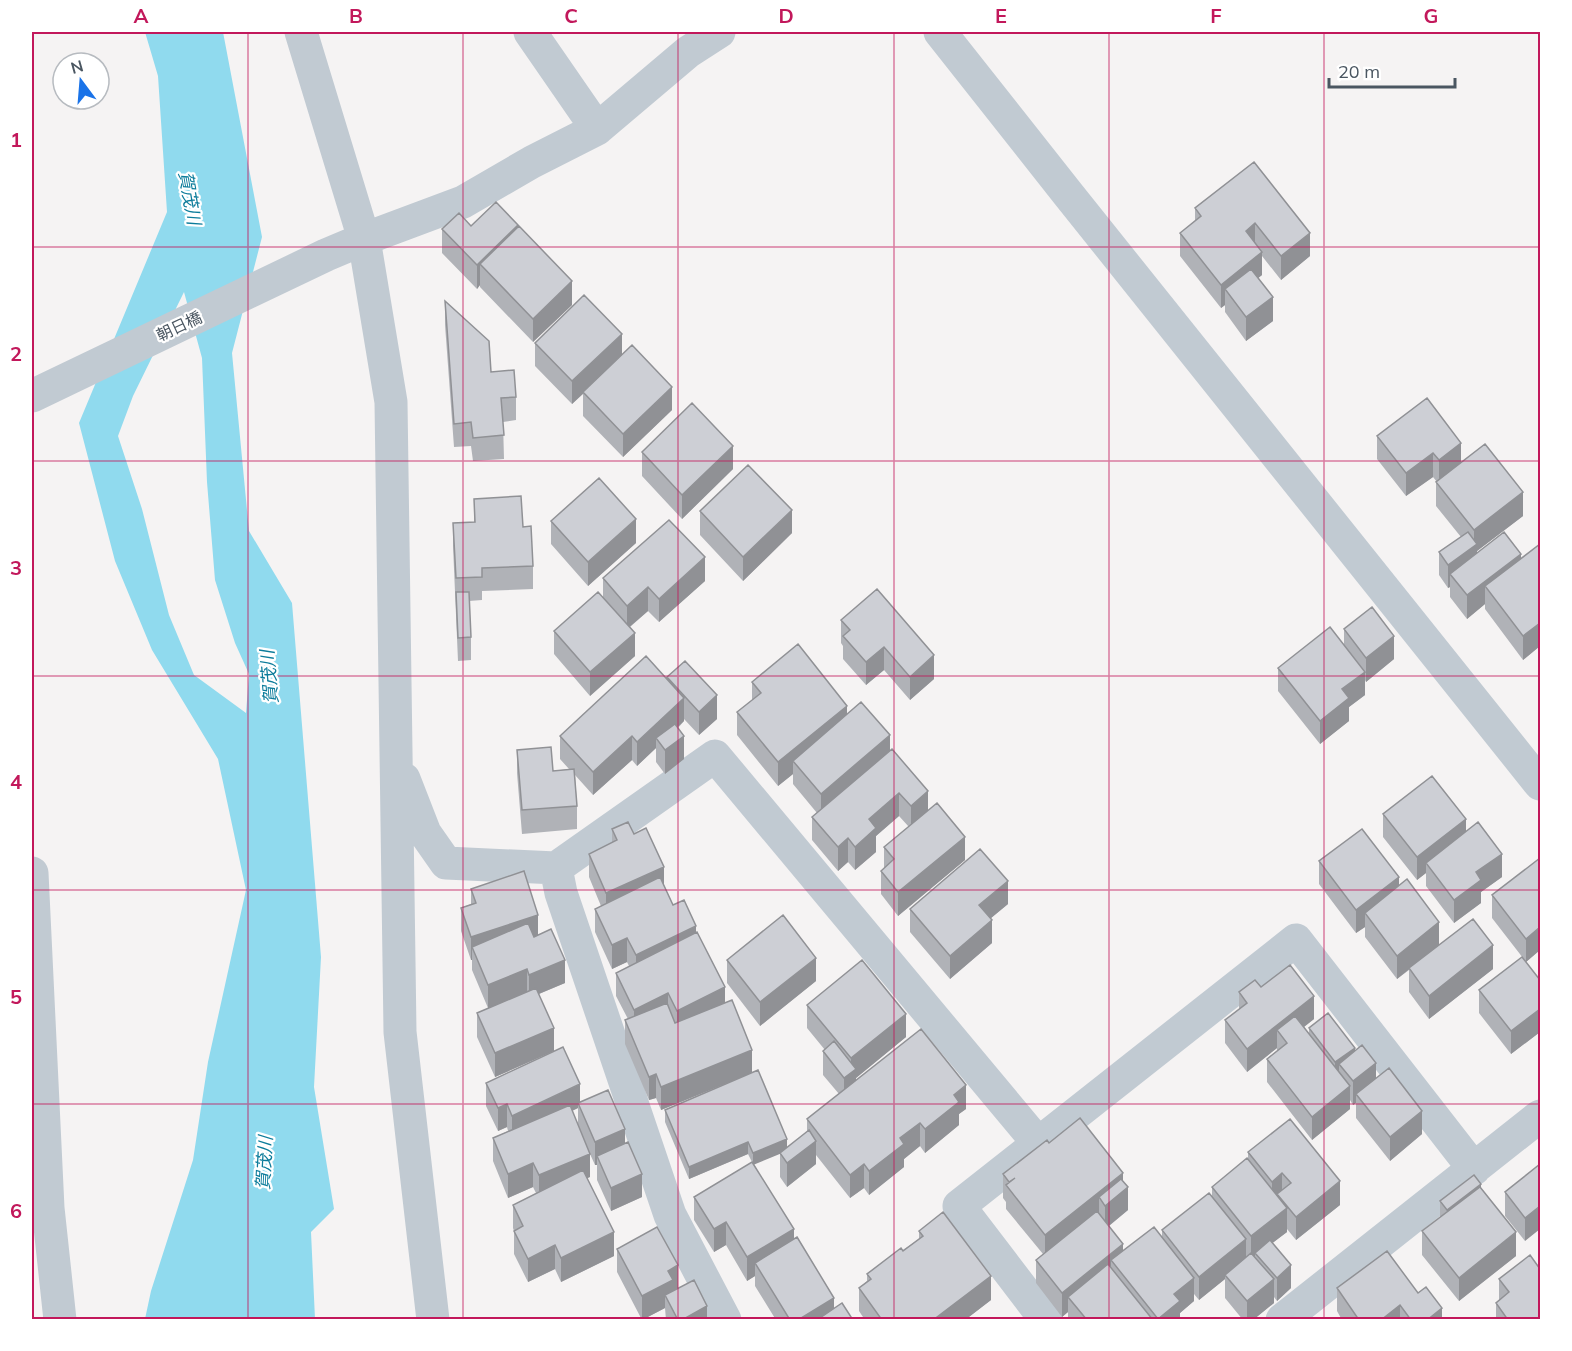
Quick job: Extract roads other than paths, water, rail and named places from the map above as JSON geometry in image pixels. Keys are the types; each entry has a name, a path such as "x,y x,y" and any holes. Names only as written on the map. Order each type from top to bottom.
{"street":[{"path":"301,32 364,239 391,402 400,1032 433,1320"},
{"path":"530,32 597,129"},
{"name":"朝日橋","path":"32,396 326,255 463,202 532,162 597,129 688,52 719,32"},
{"path":"940,32 1540,784"},
{"path":"396,758 426,834 446,863 556,868 715,756 1038,1143"},
{"path":"556,868 561,893 670,1215 725,1320"},
{"path":"32,873 48,1208 60,1320"},
{"path":"1046,1320 959,1206 1296,940 1474,1169"},
{"path":"1282,1320 1540,1116"}],"water":[{"name":"賀茂川","path":"145,32 223,32 262,237 232,353 249,531 292,603 321,957 314,1087 334,1209 311,1232 315,1319 145,1319 151,1291 193,1160 208,1062 246,890 218,759 152,650 115,561 79,423 167,212 158,76","holes":["184,292 202,358 207,482 215,580 235,643 249,674 246,713 194,675 169,615 142,509 118,436 133,396"]}]}
